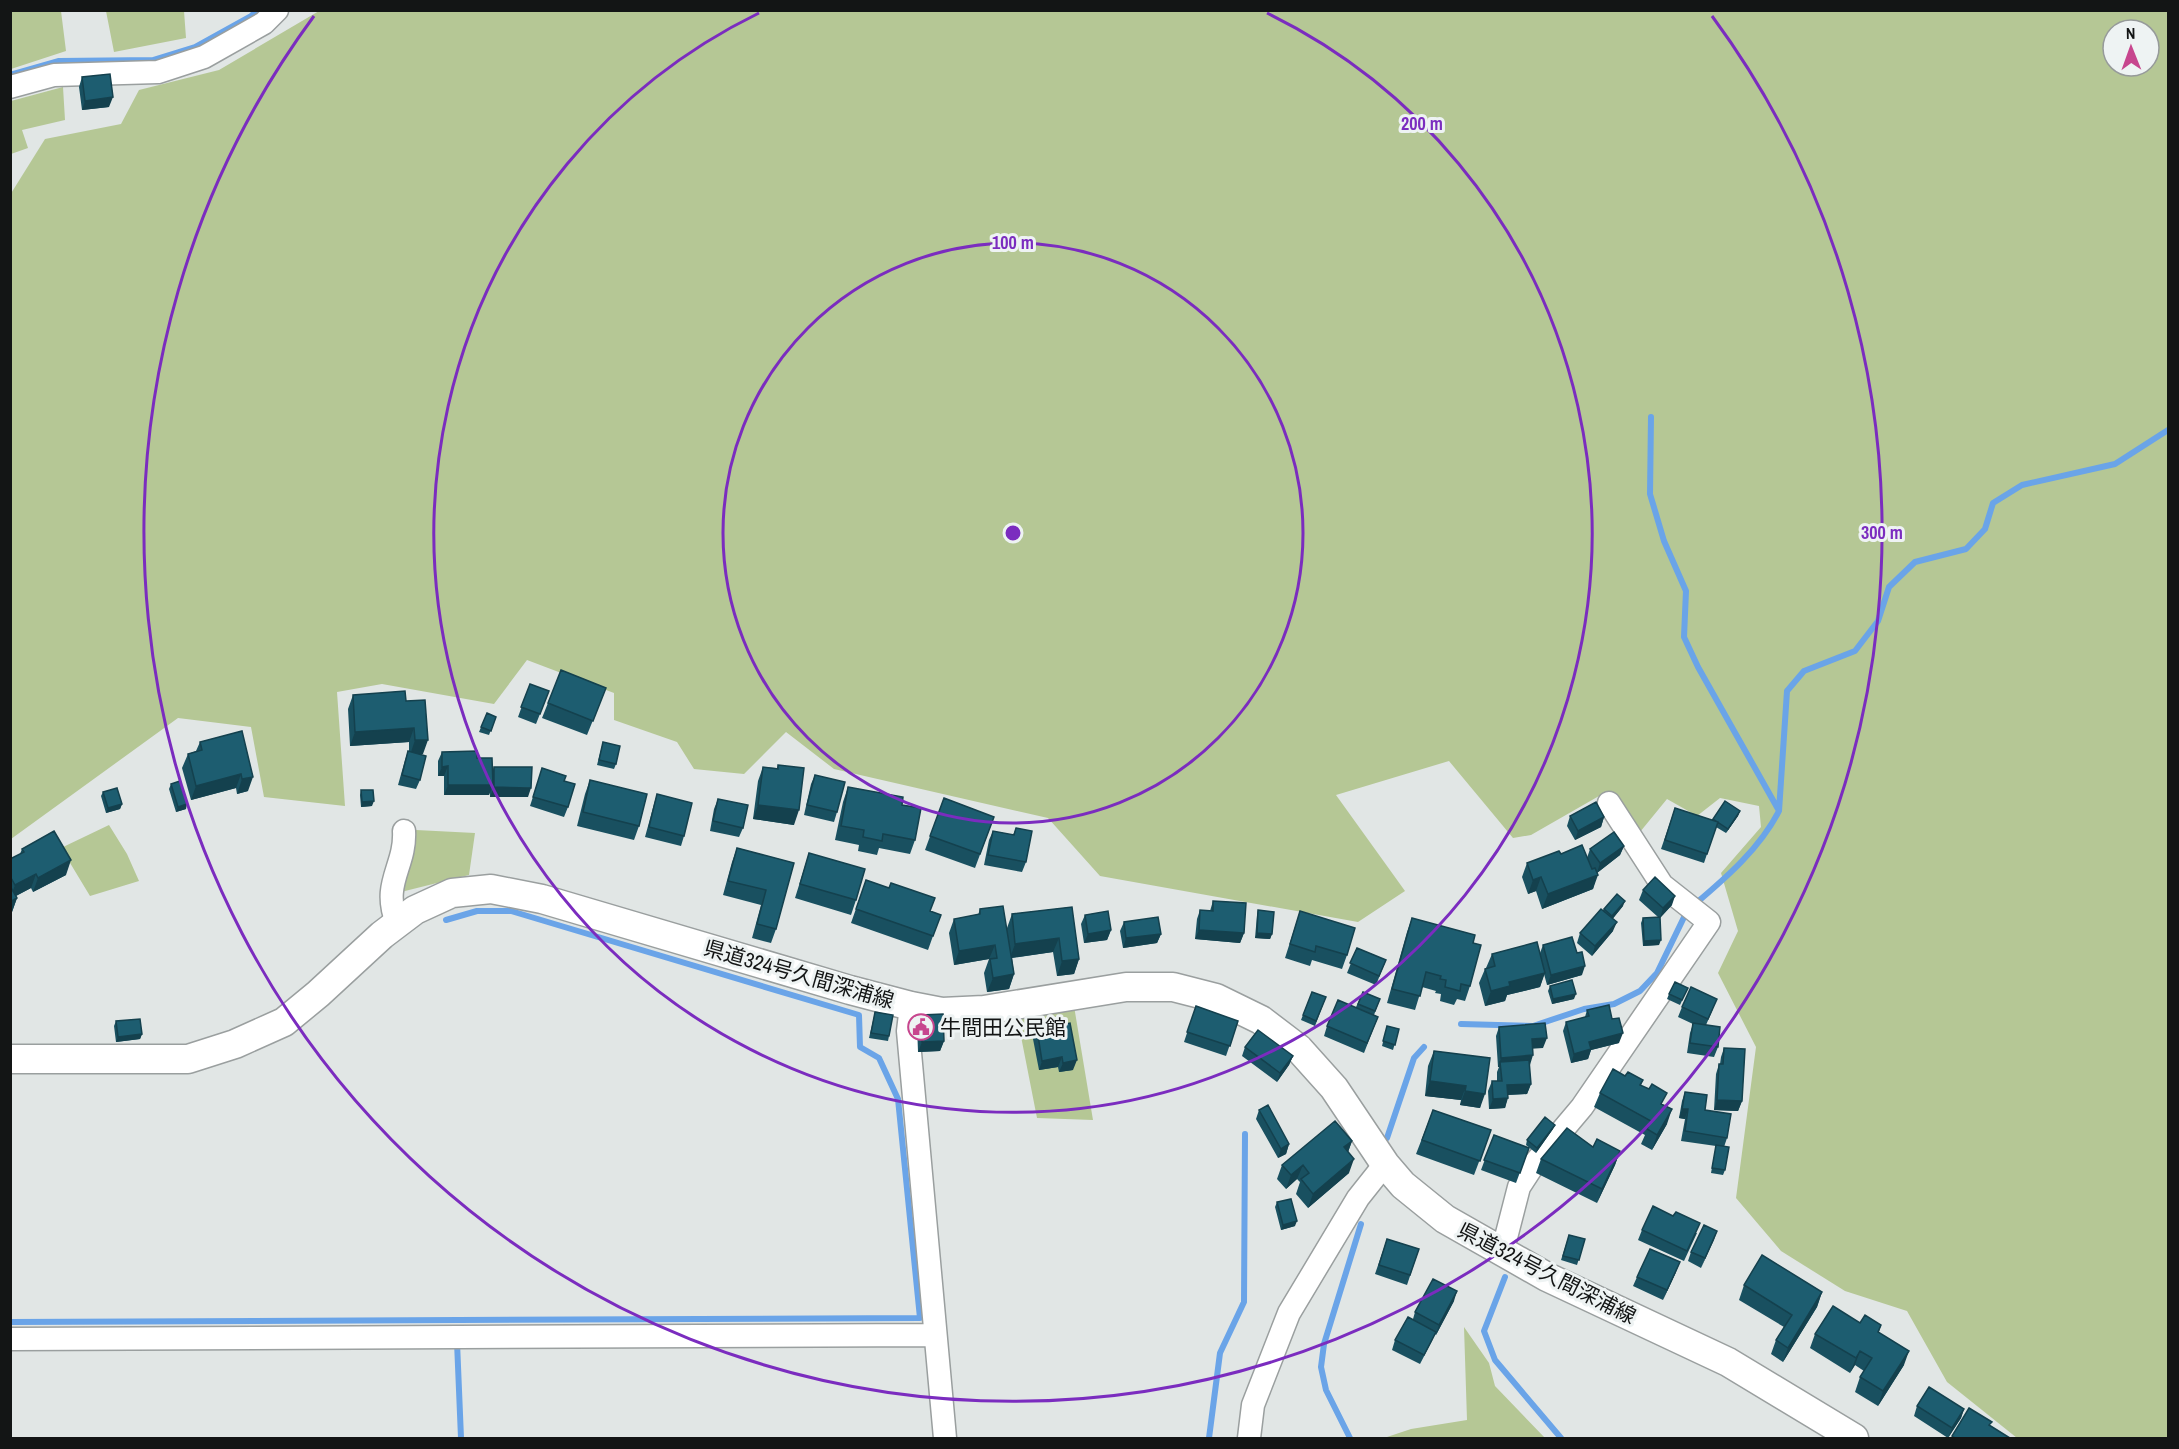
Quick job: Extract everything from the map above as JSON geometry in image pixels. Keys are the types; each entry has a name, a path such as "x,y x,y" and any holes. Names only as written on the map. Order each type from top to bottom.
{"main road":[{"name":"県道324号久間深浦線","path":"10,1059 188,1059 235,1044 284,1022 397,923 415,910 452,892 491,889 542,899 911,1006 942,1012 984,1010 1126,987 1173,987 1216,998 1261,1020 1299,1049 1334,1088 1385,1164 1403,1185 1445,1219 1547,1277 1728,1362 1854,1438"}],"street":[{"path":"10,87 54,75 158,72 204,57 264,23 278,10"},
{"path":"1502,1253 1519,1187 1534,1164 1582,1107 1710,922 1662,885 1609,803"},
{"path":"397,923 391,907 392,891 404,831"},
{"path":"911,1006 908,1031 945,1438"},
{"path":"1249,1438 1253,1405 1289,1313 1358,1198 1385,1164"},
{"path":"10,1339 935,1335"}],"green space":[{"path":"10,11 61,11 66,51 11,69"},
{"path":"106,11 184,11 186,38 114,52"},
{"path":"319,11 2168,11 2168,1438 2017,1438 1947,1382 1907,1311 1845,1291 1781,1251 1736,1198 1756,1047 1718,973 1738,931 1721,873 1761,827 1759,806 1720,798 1697,816 1667,799 1640,832 1606,792 1531,835 1513,838 1449,761 1336,795 1405,891 1358,922 1100,876 1048,818 834,769 786,732 744,774 694,769 677,742 614,720 614,693 527,660 494,704 382,684 337,692 345,806 264,797 251,727 178,718 11,839 10,195 45,139 121,124 139,90 219,70"},
{"path":"63,87 65,120 22,130 28,148 11,154 11,101"},
{"path":"109,825 127,854 139,881 90,896 61,848"},
{"path":"416,830 475,833 469,875 401,892"},
{"path":"1074,1006 1093,1120 1037,1118 1017,1016"},
{"path":"1464,1327 1489,1363 1495,1386 1545,1438 1384,1438 1411,1429 1467,1420"}],"building":[{"path":"110,74 113,97 85,101 82,77"},
{"path":"561,670 606,688 593,721 548,703"},
{"path":"530,684 549,691 540,714 521,707"},
{"path":"405,691 406,701 425,700 428,740 415,740 414,728 355,732 353,695"},
{"path":"487,713 496,717 491,731 481,727"},
{"path":"242,731 253,777 242,779 241,774 196,786 188,754 202,750 200,742"},
{"path":"603,742 620,746 616,764 599,760"},
{"path":"408,751 426,756 420,780 402,775"},
{"path":"477,751 477,758 492,758 493,785 448,785 448,766 442,767 442,752"},
{"path":"778,765 804,768 799,810 758,805 763,767 778,769"},
{"path":"494,767 532,767 531,788 494,787"},
{"path":"542,768 566,776 564,781 575,784 568,807 533,797"},
{"path":"815,775 845,782 837,812 807,805"},
{"path":"590,780 647,794 639,826 583,812"},
{"path":"180,781 187,804 178,807 171,784"},
{"path":"848,787 903,797 902,805 921,808 915,840 883,834 882,841 863,837 864,830 841,826"},
{"path":"117,788 122,804 108,808 103,792"},
{"path":"361,790 373,790 374,801 362,802"},
{"path":"657,794 692,803 684,836 649,827"},
{"path":"944,798 994,817 980,854 930,836"},
{"path":"718,799 748,805 743,828 713,821"},
{"path":"1725,801 1740,811 1728,829 1713,819"},
{"path":"1596,802 1604,817 1578,831 1570,816"},
{"path":"1675,808 1718,822 1707,854 1665,840"},
{"path":"1016,828 1032,831 1026,862 988,855 993,831 1014,835"},
{"path":"54,831 71,860 38,878 36,874 15,885 10,876 10,859 24,852 22,849"},
{"path":"1614,832 1624,846 1600,863 1590,849"},
{"path":"1582,845 1592,869 1595,868 1598,875 1548,894 1541,877 1533,880 1527,863 1559,851 1561,854"},
{"path":"737,848 794,863 776,929 757,924 766,890 728,881"},
{"path":"809,853 865,869 856,900 800,884"},
{"path":"1655,877 1675,896 1663,908 1643,890"},
{"path":"866,880 889,888 891,883 935,898 930,911 941,915 933,936 856,909"},
{"path":"10,886 17,898 10,902"},
{"path":"1617,894 1625,901 1612,916 1604,909"},
{"path":"1213,901 1246,903 1244,933 1199,930 1200,910 1213,911"},
{"path":"1003,906 1014,974 993,978 990,959 997,958 995,945 959,951 954,919 980,914 980,909"},
{"path":"1072,907 1079,959 1062,961 1059,938 1015,944 1012,914"},
{"path":"1601,909 1617,922 1595,946 1580,933"},
{"path":"1258,910 1274,912 1272,934 1257,933"},
{"path":"1108,911 1111,930 1088,934 1085,915"},
{"path":"1300,911 1355,928 1347,955 1316,946 1315,952 1290,944"},
{"path":"1158,917 1161,934 1126,938 1124,922"},
{"path":"1660,917 1661,940 1644,941 1643,918"},
{"path":"1412,918 1475,935 1473,943 1481,945 1470,986 1461,984 1460,991 1445,987 1446,980 1440,979 1441,976 1426,972 1420,996 1392,989"},
{"path":"1572,937 1577,953 1582,952 1585,966 1551,975 1543,945"},
{"path":"1537,942 1545,973 1509,982 1510,986 1491,991 1485,969 1495,966 1492,954"},
{"path":"1357,948 1386,960 1379,976 1350,963"},
{"path":"1572,980 1576,994 1553,999 1550,986"},
{"path":"1675,982 1688,988 1682,1000 1669,994"},
{"path":"1691,987 1717,999 1708,1019 1682,1007"},
{"path":"1312,992 1326,997 1316,1021 1303,1015"},
{"path":"1363,992 1380,999 1375,1011 1358,1004"},
{"path":"1338,1000 1378,1017 1367,1043 1327,1026"},
{"path":"1609,1005 1612,1019 1619,1018 1623,1033 1589,1042 1591,1049 1574,1054 1566,1022 1589,1016 1587,1010"},
{"path":"1196,1006 1238,1021 1230,1046 1187,1032"},
{"path":"875,1012 893,1015 889,1036 871,1033"},
{"path":"943,1014 944,1041 922,1042 921,1015"},
{"path":"140,1019 142,1034 118,1037 116,1021"},
{"path":"1070,1023 1077,1060 1063,1063 1062,1057 1042,1061 1037,1029"},
{"path":"1545,1023 1547,1038 1532,1039 1533,1055 1501,1058 1499,1027"},
{"path":"1693,1023 1720,1027 1718,1047 1690,1043"},
{"path":"1387,1026 1399,1029 1395,1045 1383,1041"},
{"path":"1258,1030 1293,1056 1280,1073 1245,1047"},
{"path":"1724,1048 1745,1049 1742,1101 1717,1100 1719,1064 1723,1064"},
{"path":"1434,1051 1490,1058 1485,1094 1465,1091 1466,1086 1430,1081"},
{"path":"1529,1060 1531,1084 1507,1085 1508,1098 1493,1099 1492,1081 1502,1081 1500,1062"},
{"path":"1613,1069 1625,1076 1628,1072 1643,1080 1640,1085 1649,1089 1652,1084 1667,1093 1661,1104 1672,1109 1657,1135 1647,1129 1651,1121 1600,1093"},
{"path":"1685,1092 1707,1095 1705,1110 1731,1114 1727,1138 1685,1131 1688,1109 1682,1109"},
{"path":"1268,1105 1289,1144 1281,1149 1259,1110"},
{"path":"1433,1110 1491,1130 1480,1161 1422,1140"},
{"path":"1545,1117 1555,1125 1537,1148 1527,1140"},
{"path":"1335,1121 1352,1141 1344,1147 1354,1159 1313,1194 1301,1179 1309,1173 1303,1165 1291,1175 1282,1165"},
{"path":"1567,1128 1593,1147 1597,1139 1620,1151 1602,1189 1541,1159"},
{"path":"1494,1135 1529,1148 1520,1173 1484,1160"},
{"path":"1716,1145 1729,1147 1725,1170 1712,1168"},
{"path":"1291,1199 1297,1221 1283,1225 1277,1202"},
{"path":"1653,1206 1673,1216 1676,1212 1700,1223 1687,1251 1642,1230"},
{"path":"1704,1225 1717,1231 1705,1258 1691,1252"},
{"path":"1569,1235 1585,1239 1579,1260 1563,1256"},
{"path":"1387,1239 1419,1249 1410,1275 1379,1265"},
{"path":"1650,1249 1680,1262 1667,1290 1637,1277"},
{"path":"1762,1255 1822,1292 1788,1348 1776,1340 1792,1315 1744,1285"},
{"path":"1433,1279 1457,1291 1439,1325 1415,1312"},
{"path":"1833,1306 1860,1323 1865,1315 1881,1325 1878,1332 1909,1351 1883,1391 1860,1377 1872,1358 1860,1351 1856,1358 1815,1334"},
{"path":"1408,1317 1436,1332 1424,1355 1395,1340"},
{"path":"1929,1387 1964,1409 1952,1428 1917,1406"},
{"path":"1969,1408 1992,1422 1989,1425 2010,1438 1955,1438 1952,1436"}],"waterway":[{"path":"10,75 59,61 153,60 195,47 258,10"},
{"path":"1651,417 1650,494 1664,541 1686,591 1684,637 1698,667 1778,809"},
{"path":"1695,904 1753,850 1779,811 1787,691 1804,671 1855,651 1878,621 1889,587 1915,562 1966,549 1985,529 1993,503 2022,485 2115,464 2168,430"},
{"path":"10,1322 920,1318 898,1099 879,1058 860,1047 859,1015 511,911 477,911 446,920"},
{"path":"1461,1024 1533,1026 1584,1009 1614,1004 1640,991 1657,973 1687,911"},
{"path":"1387,1138 1414,1058 1424,1047"},
{"path":"1209,1438 1220,1353 1244,1302 1245,1134"},
{"path":"1350,1438 1326,1390 1321,1367 1324,1344 1361,1224"},
{"path":"1505,1277 1484,1331 1495,1360 1561,1438"},
{"path":"457,1342 461,1438"}],"place":[{"name":"牛間田公民館","path":"921,1027"}]}
